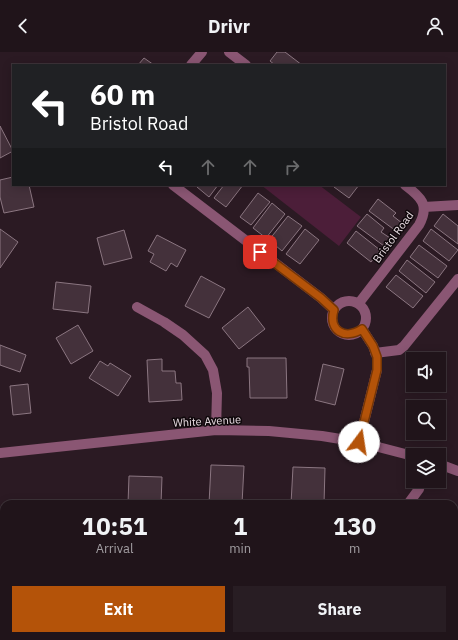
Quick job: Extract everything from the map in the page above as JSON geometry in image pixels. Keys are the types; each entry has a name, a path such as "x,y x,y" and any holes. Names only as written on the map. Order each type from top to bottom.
{"street":[{"path":"192,64 202,52"},
{"path":"229,52 245,64"},
{"path":"174,186 321,298 334,310"},
{"name":"Bristol Road","path":"359,303 423,218 424,207 419,196 406,186"},
{"path":"424,207 458,205"},
{"path":"375,353 398,350 404,346 458,279"},
{"path":"348,300 359,303 364,309 366,317 365,324 362,329 355,334 348,335 336,329 332,316 334,310 342,302 348,300"},
{"path":"137,308 164,322 183,335 205,355 213,370 217,394 216,430"},
{"path":"359,442 377,370 373,346 362,329"},
{"name":"White Avenue","path":"0,453 216,430 269,431 322,436 359,442 406,454"},
{"path":"446,466 458,470"},
{"path":"411,500 419,488"}],"shaded area":[{"path":"262,186 320,186 361,217 339,246"}],"building":[{"path":"277,52 285,52 301,64 274,64 270,61"},
{"path":"144,58 153,64 139,64"},
{"path":"0,126 12,152 0,158"},
{"path":"12,177 12,186 29,186 34,207 4,213 0,197 0,180"},
{"path":"198,186 217,186 209,197 197,187"},
{"path":"223,186 242,186 226,207 214,198"},
{"path":"335,186 358,186 349,198 334,187"},
{"path":"258,193 270,202 251,225 240,217"},
{"path":"378,199 396,213 393,216 402,223 396,231 369,211"},
{"path":"272,203 285,214 266,238 253,228"},
{"path":"367,214 384,228 381,232 390,238 384,246 357,226"},
{"path":"443,214 458,226 458,244 434,226"},
{"path":"288,216 302,226 282,251 269,240"},
{"path":"0,229 18,242 0,268"},
{"path":"305,229 319,240 300,264 286,254"},
{"path":"431,229 458,250 449,261 423,241"},
{"path":"124,230 132,258 104,265 97,238"},
{"path":"356,231 380,250 371,262 347,243"},
{"path":"157,235 186,250 177,267 171,263 166,271 150,262 154,254 148,251"},
{"path":"419,245 447,266 438,278 410,257"},
{"path":"407,260 435,282 426,293 399,271"},
{"path":"396,275 423,296 413,308 386,287"},
{"path":"201,276 225,289 209,318 185,306"},
{"path":"56,282 91,286 88,313 53,309"},
{"path":"248,307 265,329 239,349 222,328"},
{"path":"78,325 93,351 71,364 56,338"},
{"path":"0,345 26,355 20,372 0,365"},
{"path":"247,358 286,358 287,398 250,398 249,367 247,367"},
{"path":"162,359 162,371 175,371 176,383 181,383 182,400 149,402 147,360"},
{"path":"100,361 108,366 110,363 131,376 118,396 89,378"},
{"path":"323,364 344,369 335,405 315,400"},
{"path":"28,384 31,413 13,415 10,386"},
{"path":"211,465 244,466 242,500 209,500"},
{"path":"293,467 325,468 324,500 291,500"},
{"path":"129,476 162,477 161,500 128,500"}],"route":[{"path":"260,252 321,298 334,310 332,316 336,329 348,335 355,334 362,329 373,346 377,357 377,370 359,442"}]}
